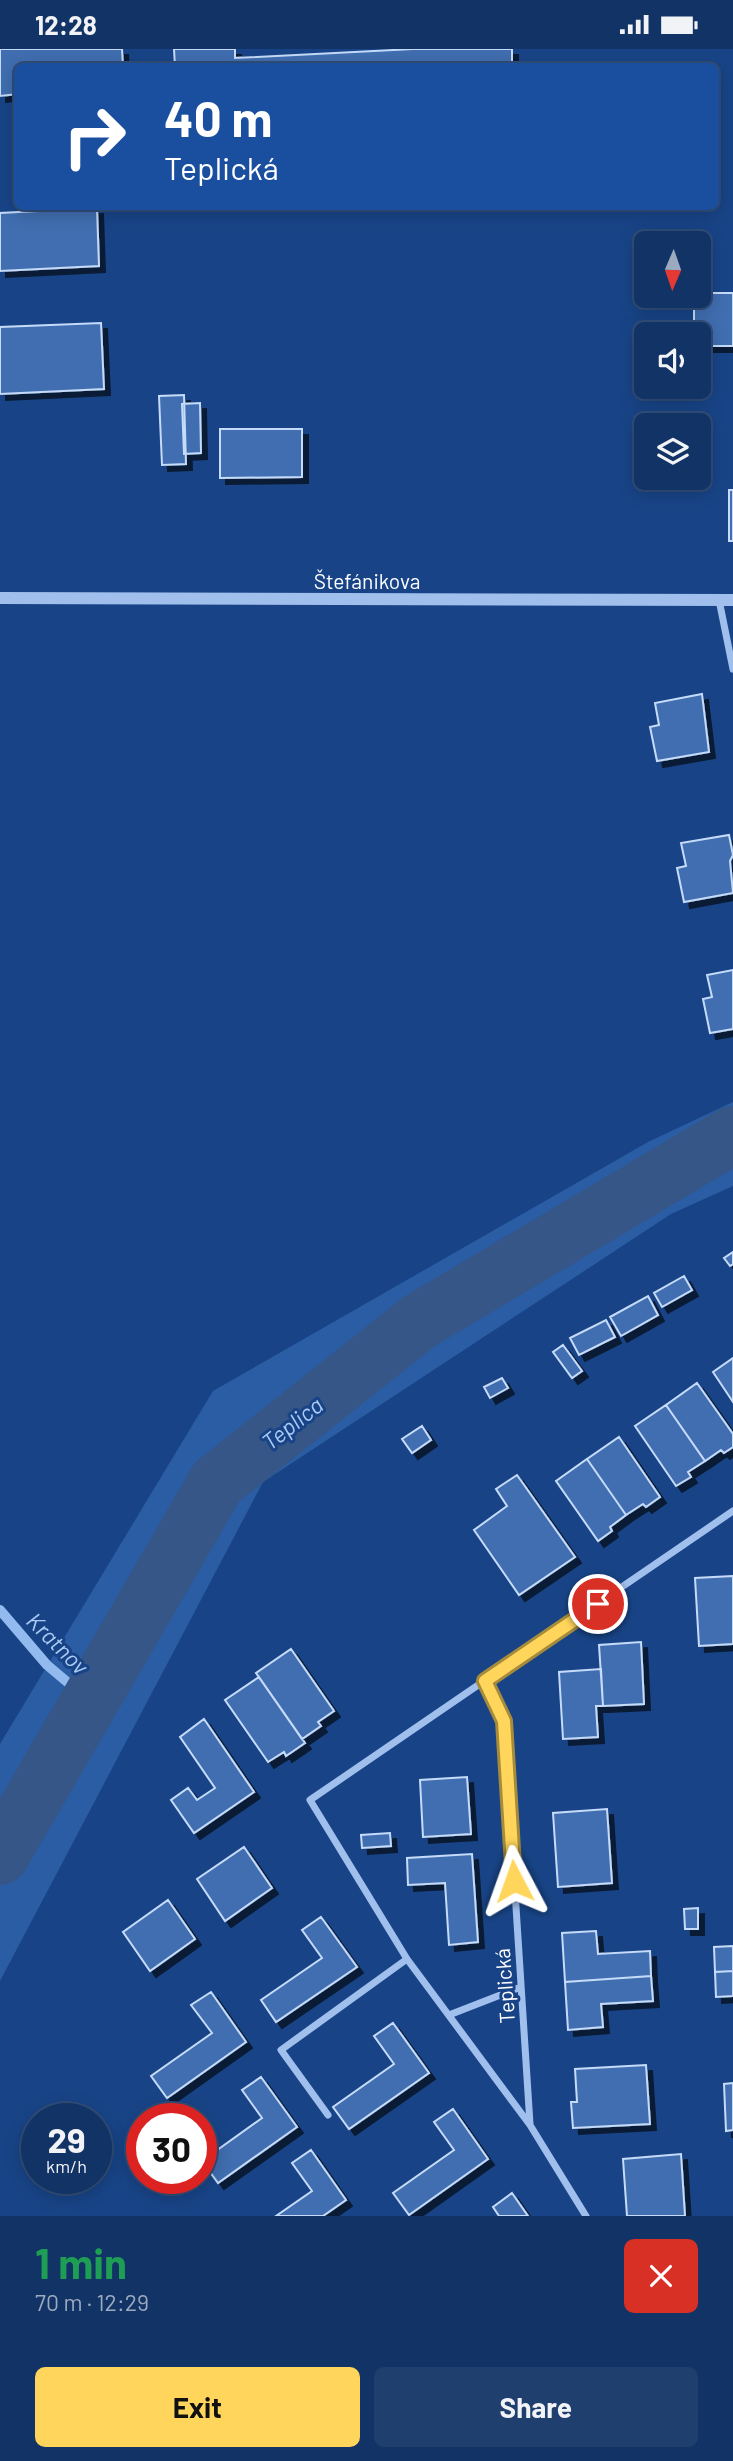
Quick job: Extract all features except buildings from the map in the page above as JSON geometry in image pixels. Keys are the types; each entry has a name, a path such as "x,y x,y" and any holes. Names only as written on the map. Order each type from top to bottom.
{"street":[{"name":"Štefánikova","path":"0,598 733,600"},
{"path":"719,600 733,669"},
{"name":"Teplická","path":"586,2216 530,2125 407,1958 310,1800 733,1511"},
{"name":"Teplická","path":"485,1681 504,1721 530,2125"},
{"path":"328,2115 281,2050 407,1958"},
{"path":"449,2015 521,1987"}],"shaded area":[{"path":"733,1102 733,1186 671,1214 263,1482 0,1981 0,1744 213,1391 648,1142"}],"waterway":[{"name":"Teplica","path":"0,1856 217,1482 420,1321 733,1135"},
{"name":"Kratnov","path":"0,1610 47,1665 91,1702"}],"route":[{"path":"514,1881 504,1721 485,1681 598,1604"}]}
